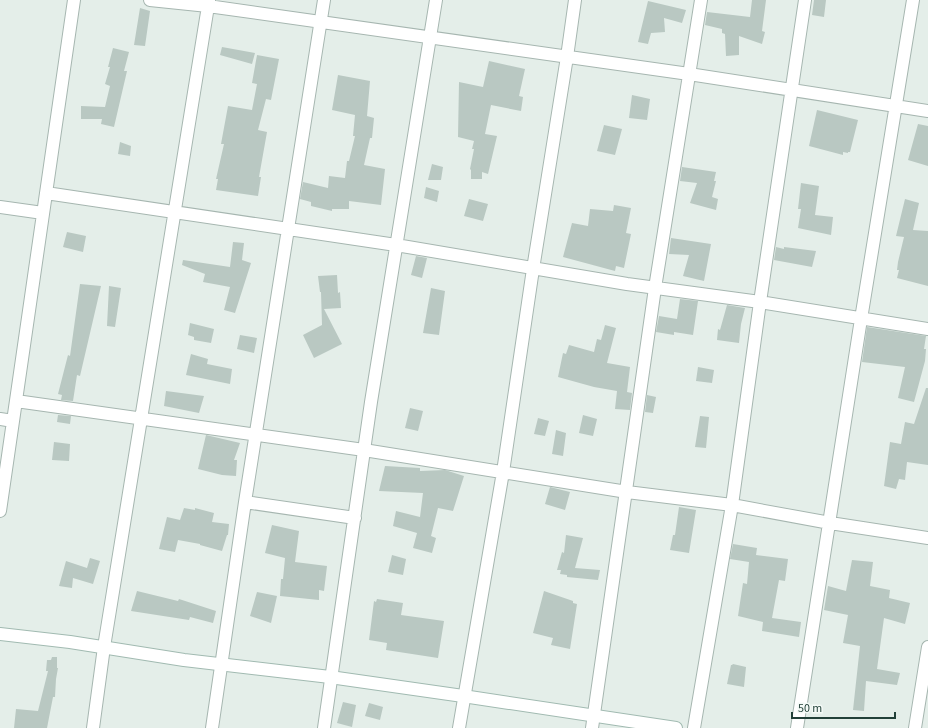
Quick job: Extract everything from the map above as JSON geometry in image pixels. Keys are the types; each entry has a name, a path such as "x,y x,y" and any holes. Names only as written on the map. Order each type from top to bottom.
{"street":[{"path":"0,511 74,0"},
{"path":"150,0 209,3 320,22 689,74 928,111"},
{"path":"212,728 255,435 324,0"},
{"path":"324,728 364,450 436,0"},
{"path":"459,728 463,696 503,472 575,0"},
{"path":"592,728 655,288 701,0"},
{"path":"694,728 732,505 760,302 805,0"},
{"path":"797,728 913,0"},
{"path":"93,728 104,647 209,3"},
{"path":"46,193 396,245 533,269 655,288 760,302 928,329"},
{"path":"0,207 43,213"},
{"path":"16,401 364,450 627,492 732,505 830,523 928,538"},
{"path":"0,419 13,421"},
{"path":"245,502 354,518"},
{"path":"0,634 104,647 184,660 463,696 676,728"},
{"path":"915,728 928,647"}],"building":[{"path":"752,0 766,0 762,31 765,32 762,44 739,36 739,55 726,56 725,34 722,33 722,29 705,25 707,12 750,17"},
{"path":"814,0 826,0 824,17 812,15"},
{"path":"648,1 686,10 682,23 664,18 665,32 651,33 648,44 638,42"},
{"path":"140,8 150,11 145,46 134,45"},
{"path":"222,47 255,53 252,64 220,55"},
{"path":"113,48 129,52 124,71 127,71 114,127 101,124 102,119 81,119 81,106 105,107 110,86 105,84"},
{"path":"257,55 279,59 271,100 266,99 258,130 267,132 259,177 261,177 258,196 216,190 218,179 216,179 224,144 221,144 228,106 252,110 257,84 252,83"},
{"path":"489,61 525,69 519,96 523,97 521,111 491,105 485,134 497,136 488,174 482,172 482,179 471,179 470,169 474,141 458,137 459,82 483,87"},
{"path":"338,75 370,81 367,116 374,118 372,138 370,138 364,165 385,169 381,205 349,201 349,209 332,209 332,211 311,206 311,202 300,199 303,182 328,188 329,176 345,178 347,161 349,161 355,136 353,136 355,115 332,110"},
{"path":"632,95 650,99 647,120 629,118"},
{"path":"817,110 858,120 850,152 843,152 843,155 809,146"},
{"path":"918,124 928,126 928,166 908,160"},
{"path":"604,125 622,129 615,155 597,151"},
{"path":"120,142 131,146 130,156 118,154"},
{"path":"432,164 443,167 441,180 428,180"},
{"path":"682,167 716,172 714,181 716,181 712,197 718,199 716,210 690,203 697,183 680,181"},
{"path":"801,183 819,186 815,215 833,217 831,235 798,228 801,209 798,209"},
{"path":"426,187 439,191 437,202 424,198"},
{"path":"469,199 488,204 483,221 464,216"},
{"path":"905,199 919,203 913,230 928,231 928,286 897,278 899,270 897,270 898,262 904,237 896,236"},
{"path":"614,205 631,208 626,233 631,234 624,268 616,266 615,271 563,257 572,223 588,226 590,209 613,211"},
{"path":"67,232 86,236 83,252 63,247"},
{"path":"671,238 711,244 704,281 683,276 689,255 669,254"},
{"path":"233,242 244,243 242,260 251,263 235,313 224,310 230,287 203,282 205,274 182,265 183,260 230,267"},
{"path":"776,247 816,251 812,267 774,260"},
{"path":"416,256 427,258 422,278 411,275"},
{"path":"337,275 341,308 324,309 342,344 314,358 303,335 322,325 321,292 318,276"},
{"path":"80,284 101,286 80,376 77,375 73,401 61,400 62,395 58,394 68,355 70,356"},
{"path":"109,286 121,288 115,327 107,326"},
{"path":"431,288 445,291 439,335 423,333"},
{"path":"680,299 698,301 693,335 674,332 674,335 656,332 659,316 677,319"},
{"path":"727,305 745,308 741,324 739,343 717,340 718,329 720,330"},
{"path":"190,323 214,329 211,343 194,340 194,337 188,335"},
{"path":"605,325 616,328 607,363 630,367 627,392 632,393 630,410 615,409 617,391 594,387 558,377 563,353 566,354 569,345 594,352 597,339 601,340"},
{"path":"867,327 926,336 924,349 926,349 925,361 914,402 898,398 905,367 862,362"},
{"path":"240,335 257,338 254,353 237,349"},
{"path":"191,354 208,359 207,364 232,369 230,384 186,375"},
{"path":"698,367 714,370 712,383 696,381"},
{"path":"926,388 928,388 928,465 907,462 905,480 899,479 896,489 884,486 890,442 901,444 905,422 914,424"},
{"path":"166,391 204,396 199,413 164,406"},
{"path":"647,395 656,397 653,413 645,412"},
{"path":"410,408 423,411 418,431 405,428"},
{"path":"58,415 71,416 70,424 57,422"},
{"path":"583,415 597,419 593,436 579,433"},
{"path":"700,416 709,417 706,448 695,447"},
{"path":"538,418 549,421 545,436 534,434"},
{"path":"556,430 566,433 563,456 552,454"},
{"path":"206,435 240,443 234,460 237,460 236,476 222,475 198,469"},
{"path":"54,442 70,444 69,461 52,460"},
{"path":"385,466 420,468 420,471 445,470 464,476 453,511 438,508 431,536 436,538 432,553 413,548 417,533 393,526 396,511 420,517 423,493 379,491"},
{"path":"550,487 570,492 565,510 545,504"},
{"path":"679,507 696,510 689,553 670,550 673,535 675,535"},
{"path":"184,508 195,510 195,508 214,513 212,522 229,524 228,535 222,551 200,544 178,540 175,552 159,549 167,517 180,520"},
{"path":"272,525 299,531 295,562 327,566 324,591 319,590 319,600 280,596 281,579 283,579 285,558 265,553"},
{"path":"566,535 583,538 575,568 600,570 598,580 567,577 567,575 560,574 561,570 557,570 562,552 564,553"},
{"path":"733,544 757,548 756,555 788,559 785,581 779,580 772,618 801,622 799,637 762,631 763,622 738,616 743,583 747,584 749,562 730,559"},
{"path":"392,555 406,559 403,575 388,572"},
{"path":"90,558 100,561 93,584 73,578 72,588 59,586 66,561 87,568"},
{"path":"852,560 873,562 870,586 890,590 889,598 910,603 905,624 884,618 877,669 900,673 897,685 866,681 864,711 853,710 860,646 843,643 848,615 824,610 828,586 846,591"},
{"path":"137,591 178,601 179,599 216,611 213,623 190,617 189,620 131,611"},
{"path":"544,591 573,601 573,603 577,604 570,649 551,645 553,638 533,633"},
{"path":"257,592 277,596 271,623 250,616"},
{"path":"377,599 403,603 401,615 444,621 438,658 386,650 387,643 369,640 374,601 376,602"},
{"path":"52,657 57,657 58,668 55,697 53,697 47,728 14,728 16,709 38,711 48,671 46,671 47,660 51,660"},
{"path":"733,664 746,667 744,687 727,684 731,665"},
{"path":"343,702 356,705 352,727 337,723"},
{"path":"369,703 383,707 380,720 365,716"}]}
